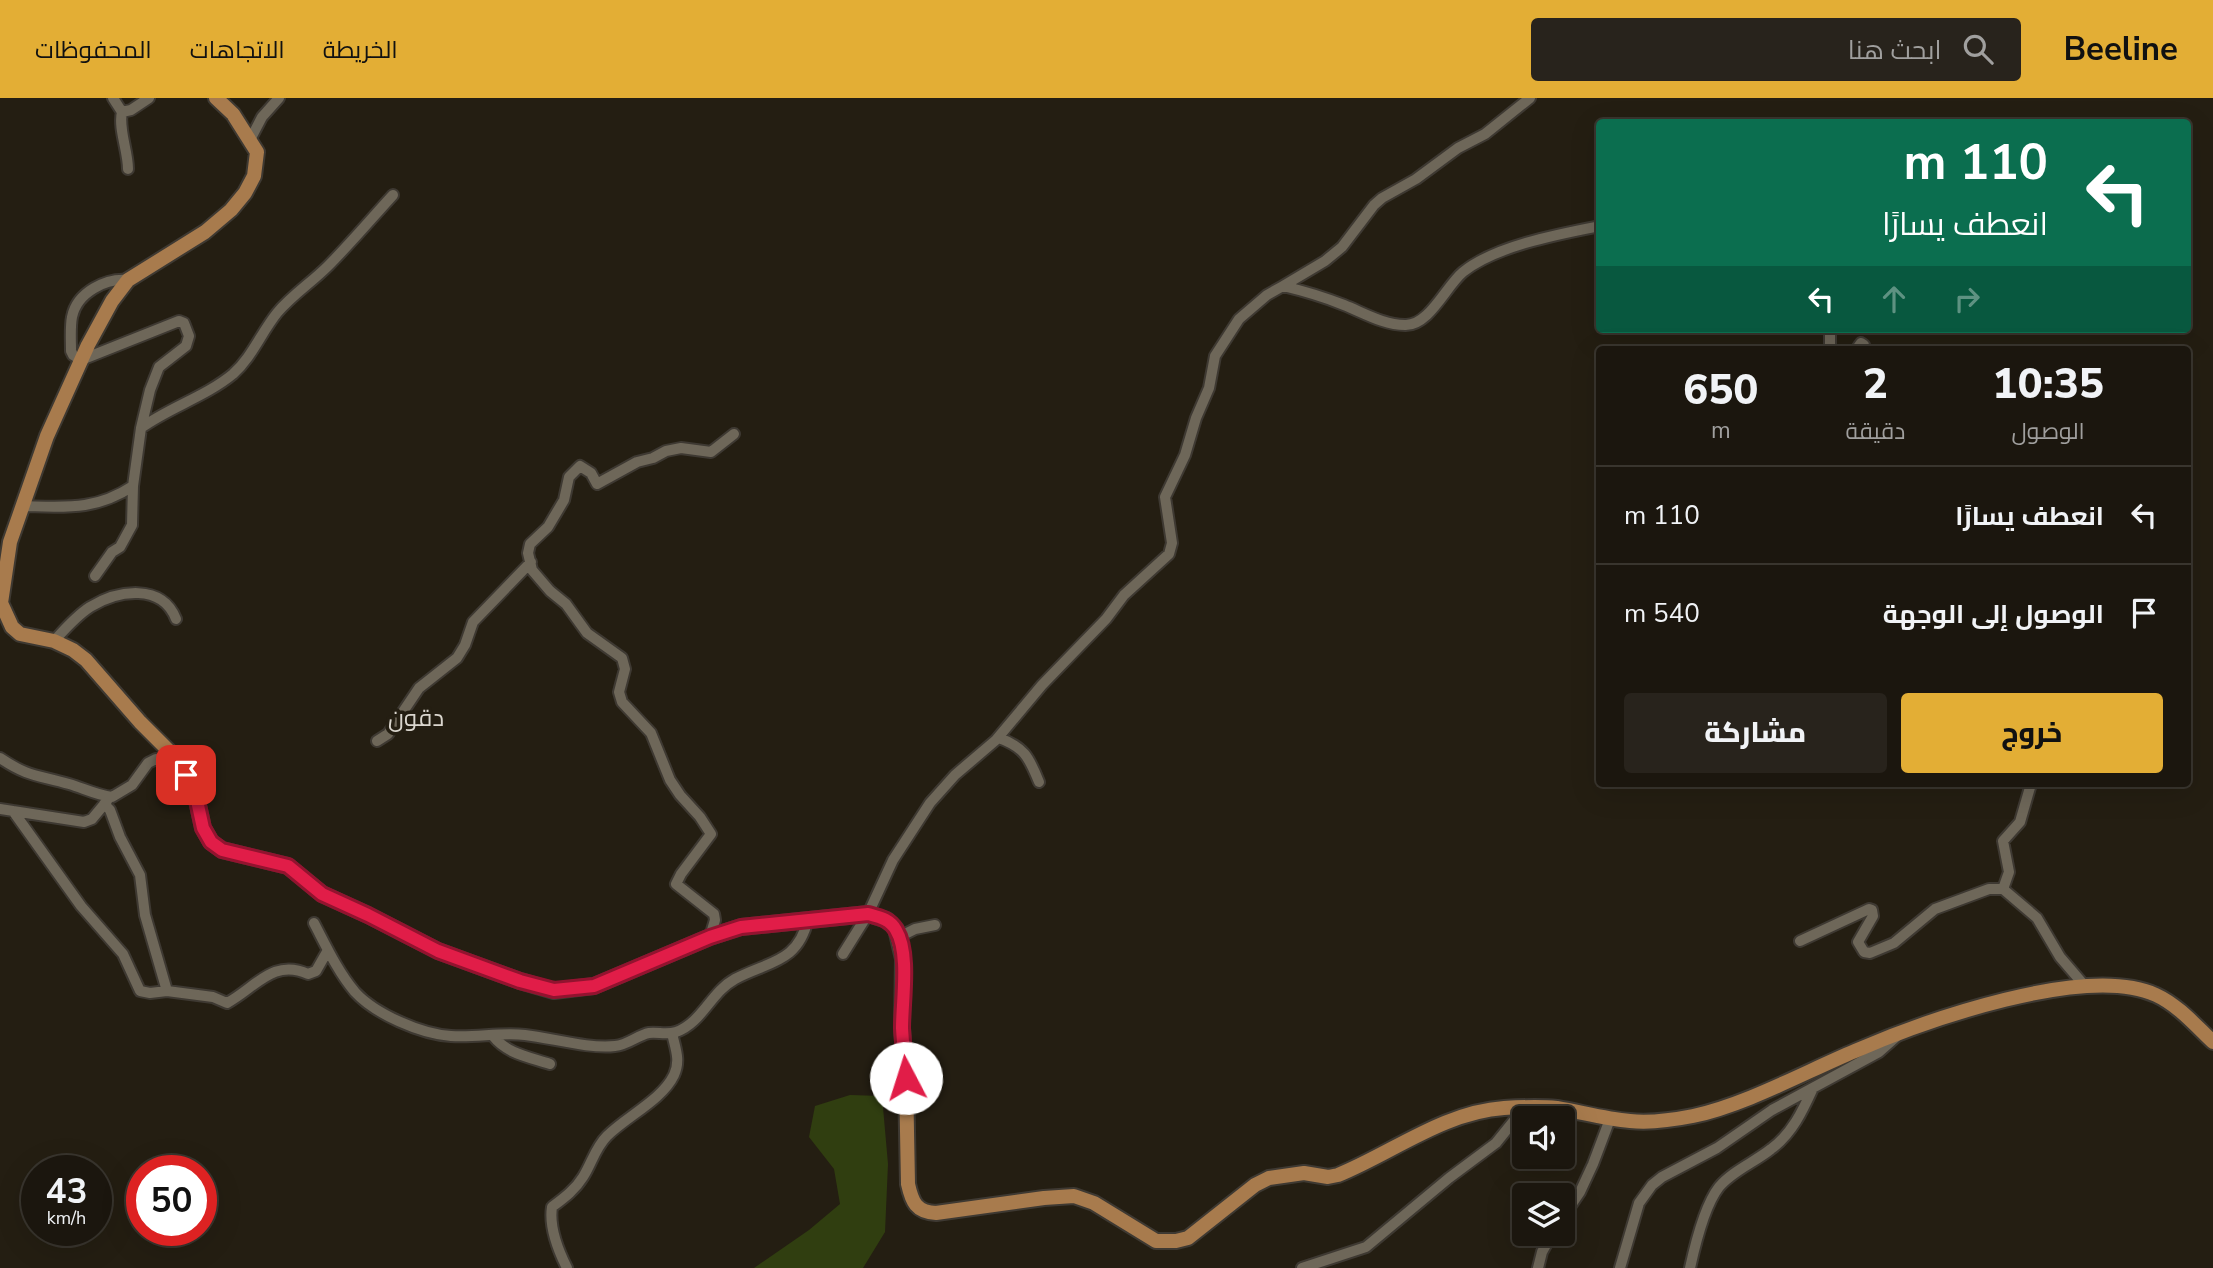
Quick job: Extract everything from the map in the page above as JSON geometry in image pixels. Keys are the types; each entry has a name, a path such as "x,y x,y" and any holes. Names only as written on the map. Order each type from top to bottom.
{"main road":[{"path":"216,98 233,114 257,152 254,176 231,210 205,232 128,280 113,301 81,360 47,436 22,506 5,539 1,603 4,623 20,634 54,641 86,660 174,756 196,796 203,828 211,842 222,850 288,866 322,894 438,951 520,981 554,990 594,986 710,937 741,927 868,914 887,920 896,929 903,959 902,1029 906,1078 908,1184 912,1200 925,1212 936,1213 1074,1196 1094,1203 1156,1241 1176,1241 1188,1238 1255,1185 1269,1178 1304,1173 1328,1177 1338,1175 1461,1116 1512,1108"},
{"path":"1575,1112 1610,1119 1650,1121 1710,1112 1904,1032 2022,996 2084,985 2127,986 2159,996 2213,1042"}],"street":[{"path":"113,98 122,112 121,129 128,151 128,169"},
{"path":"122,112 131,110 149,98"},
{"path":"250,140 262,117 279,98"},
{"path":"843,954 868,914 893,860 930,803 955,775 999,738 1042,685 1106,619 1124,595 1169,554 1172,543 1165,497 1185,455 1196,418 1209,388 1215,356 1239,320 1267,295 1325,261 1342,247 1382,198 1485,134 1530,98"},
{"path":"141,428 153,419 217,387 236,371 248,358 278,312 325,269 393,195"},
{"path":"1283,286 1323,297 1372,317 1393,323 1413,324 1424,317 1461,274 1474,264 1545,238 1596,227"},
{"path":"94,576 112,552 120,547 132,525 133,486 141,428 150,390 159,367 186,345 189,336 184,323 179,321 81,360 71,351 72,314 91,290 114,279 128,280"},
{"path":"710,937 714,914 676,884 711,835 670,780 651,733 622,702 619,692 625,669 622,658 587,633 566,604 532,570 528,553 530,544 548,527 564,500 569,477 580,466 591,473 597,484 637,462 666,451 681,448 711,452 734,434"},
{"path":"22,506 79,508 98,503 133,486"},
{"path":"377,741 388,734 419,688 457,658 473,622 531,562"},
{"path":"54,641 72,621 91,606 133,592 159,598 172,608 176,619"},
{"path":"999,738 1015,744 1030,759 1039,782"},
{"path":"0,758 24,773 68,783 108,801 120,837 140,875 145,915 167,991"},
{"path":"0,809 85,822 92,819 108,801 132,785 148,763 156,759 173,765 186,775"},
{"path":"2003,889 2009,872 2003,841 2020,822 2030,787"},
{"path":"13,811 81,906 123,954 141,991 167,991 213,997 227,1003 240,996 255,982 278,970 296,968 308,974 316,971 328,950"},
{"path":"1800,941 1869,909 1872,910 1873,916 1858,942 1864,952 1870,953 1894,943 1935,909 1989,889 2003,889 2037,918 2060,957 2084,985"},
{"path":"314,923 357,994 380,1011 424,1031 447,1036 523,1035 562,1042 615,1046 631,1042 647,1033 672,1033 687,1025 732,981 785,958 805,934 808,919"},
{"path":"899,937 915,929 935,925"},
{"path":"1620,1268 1633,1217 1652,1185 1670,1172 1731,1140 1772,1110 1879,1052 1904,1032"},
{"path":"567,1268 553,1226 552,1207 575,1188 584,1176 594,1151 606,1137 664,1090 678,1062 672,1033"},
{"path":"493,1036 500,1045 516,1053 550,1064"},
{"path":"1690,1268 1706,1211 1717,1189 1725,1180 1773,1148 1787,1134 1802,1113 1814,1088"},
{"path":"1575,1199 1593,1164 1610,1119"},
{"path":"1302,1268 1366,1247 1496,1143 1512,1123"},
{"path":"1538,1268 1545,1246"}],"green space":[{"path":"850,1095 882,1096 888,1164 885,1232 863,1268 754,1268 809,1230 840,1204 834,1169 809,1137 815,1106"}],"district":[{"name":"دقون","path":"416,718"}],"route":[{"path":"186,775 196,796 203,828 211,842 222,850 288,866 322,894 438,951 520,981 554,990 594,986 710,937 741,927 868,914 887,920 896,929 903,959 902,1029 906,1078"}]}
